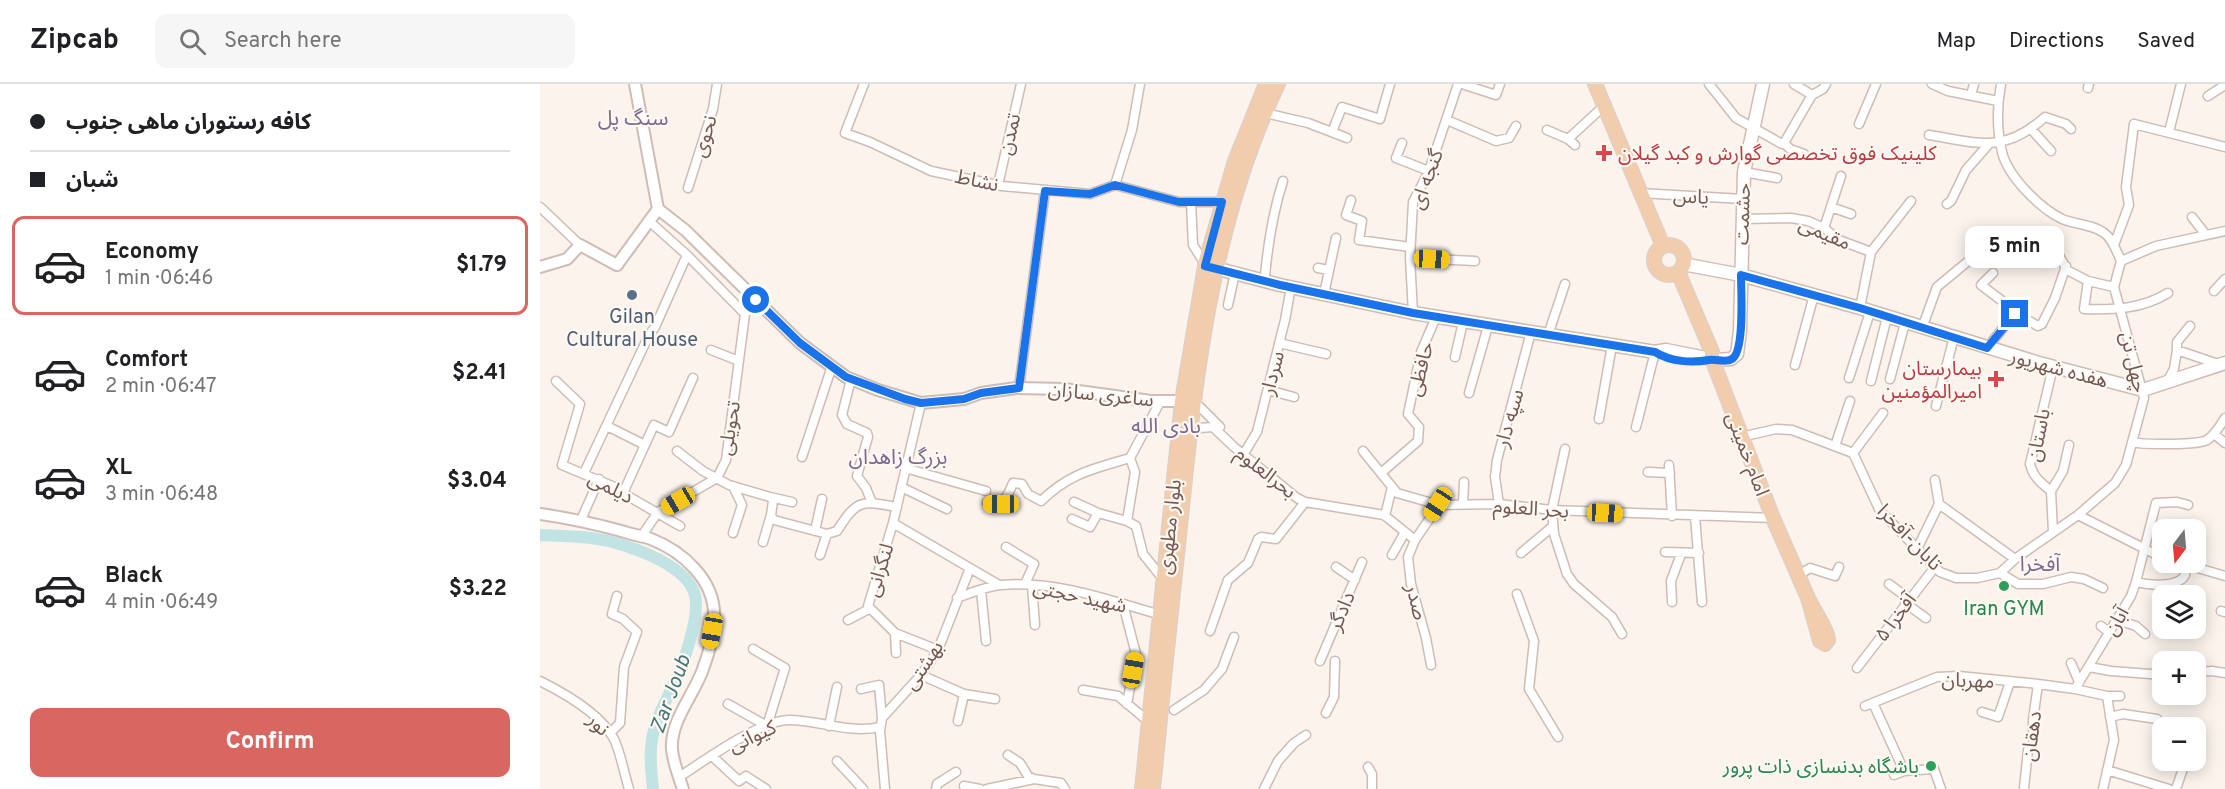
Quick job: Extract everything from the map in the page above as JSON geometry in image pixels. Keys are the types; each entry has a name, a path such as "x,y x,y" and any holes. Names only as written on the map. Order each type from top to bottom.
{"main road":[{"path":"1210,267 1222,202 1248,125 1266,84"},
{"path":"1210,267 1245,165 1278,84"},
{"path":"1595,84 1599,110 1663,246"},
{"name":"حشمت","path":"1712,359 1726,361 1737,354 1740,331 1735,274 1741,261 1744,172 1763,84"},
{"path":"1672,245 1680,250 1684,260 1677,270 1662,273 1654,261 1656,252 1663,246 1672,245"},
{"path":"1210,267 1224,266 1265,276 1280,280 1294,288"},
{"path":"1210,267 1294,288 1413,313 1655,352 1663,357 1699,363 1712,359"},
{"name":"بلوار مطهری","path":"1142,789 1164,579 1187,405 1210,267"},
{"name":"هفده شهریور","path":"1677,270 1735,274 1865,310 2053,367 2143,390"},
{"name":"امام خمینی","path":"1677,270 1704,353 1712,359 1773,519 1808,598 1829,638 1824,644 1817,637"},
{"path":"2143,390 2222,364"},
{"name":"بلوار مطهری","path":"1153,789 1189,436 1187,405"}],"street":[{"path":"540,207 579,245 617,265 658,209 635,84"},
{"name":"نحوی","path":"688,188 713,109 717,84"},
{"name":"نشاط","path":"864,84 845,133 870,142 931,171 998,185 1045,191 1090,194 1115,185"},
{"name":"تمدن","path":"998,185 1021,84"},
{"path":"1140,84 1132,130 1115,185 1179,202 1222,202"},
{"path":"1332,132 1342,107 1380,119 1390,84"},
{"path":"1460,84 1496,95 1500,84"},
{"name":"گنجه ای","path":"1413,313 1410,247 1413,202 1429,171 1460,84"},
{"path":"1709,84 1736,117 1782,144 1784,143 1790,149 1804,154"},
{"path":"1794,84 1812,95"},
{"path":"1784,143 1812,95 1823,89 1826,84"},
{"path":"1859,124 1875,84"},
{"path":"1932,84 1948,91 1998,100"},
{"path":"1971,95 1974,84"},
{"path":"2001,84 1998,100 2002,154 2010,170 2030,195 2049,212 2066,221 2105,232 2121,261 2114,287 2088,281 2067,270 2055,248 2035,242 2007,240"},
{"path":"2169,132 2181,84"},
{"path":"2208,96 2225,85"},
{"path":"1547,130 1571,142 1599,110"},
{"path":"1265,112 1308,123 1347,138"},
{"path":"1929,135 1988,145 2031,129 2045,117 2066,124 2071,129"},
{"path":"1447,120 1496,141 1509,138 1516,126"},
{"path":"2114,245 2128,205 2126,187 2134,124 2225,147"},
{"path":"2031,129 2051,151"},
{"path":"1402,143 1396,158 1429,171"},
{"path":"1947,204 1953,198 1966,170 1988,145"},
{"path":"1744,172 1777,178"},
{"path":"1824,228 1841,176"},
{"path":"1265,276 1268,242 1283,181"},
{"path":"1019,388 1045,191"},
{"name":"یاس","path":"1640,193 1743,199"},
{"path":"1351,200 1346,215 1362,220 1359,240 1410,247"},
{"path":"1849,378 1865,310 1871,252 1911,201"},
{"path":"1191,202 1193,245 1210,267"},
{"path":"1831,207 1851,214"},
{"name":"ساغری سازان","path":"658,209 681,225 800,343 851,379 921,403 964,399 981,393 1019,388 1064,389 1187,405"},
{"path":"2192,217 2206,235"},
{"name":"مقیمی","path":"1742,219 1791,218 1824,228 1839,240 1871,252"},
{"path":"649,221 687,255 745,314 756,300"},
{"path":"2121,261 2156,246 2225,231"},
{"path":"1324,294 1336,238"},
{"path":"540,267 567,259 579,245"},
{"path":"584,473 687,255"},
{"path":"1410,258 1475,261"},
{"path":"1922,328 1937,287 1972,258"},
{"path":"1993,273 1981,285 2018,313 2040,326 2055,298 2066,266"},
{"path":"1318,268 1329,270"},
{"path":"1228,304 1235,273"},
{"path":"2214,291 2225,279"},
{"path":"2088,281 2084,309 2101,310 2149,304 2168,293"},
{"path":"1548,335 1565,284"},
{"name":"چهل تن","path":"2078,515 2115,483 2126,465 2142,405 2143,390 2114,287"},
{"name":"سردار","path":"1243,455 1257,432 1294,288"},
{"path":"1795,365 1814,296"},
{"path":"1987,348 2018,313"},
{"name":"تحویلی","path":"641,537 658,512 717,478 726,460 745,314"},
{"name":"حافظی","path":"1381,473 1418,441 1419,427 1408,414 1421,352 1436,317"},
{"path":"1871,381 1887,317"},
{"path":"1455,357 1463,322"},
{"path":"1890,379 1905,322"},
{"path":"1469,393 1488,326"},
{"path":"2167,382 2174,369 2177,342 2190,326"},
{"name":"سپه دار","path":"1499,504 1495,477 1497,460 1531,332"},
{"path":"1936,406 1954,337"},
{"path":"1279,343 1326,354"},
{"path":"1599,419 1612,345"},
{"path":"711,350 739,361"},
{"path":"2177,350 2222,364"},
{"path":"1636,427 1655,352"},
{"path":"802,457 832,366"},
{"name":"باستان","path":"2053,367 2030,464 2039,481 2051,491 2053,532"},
{"path":"624,491 654,425 669,432 693,378"},
{"path":"851,379 842,415 847,424 867,433 868,437 857,476 866,488 872,503"},
{"name":"دیلمی","path":"556,381 580,404 562,465 624,491 626,495 680,526"},
{"path":"1268,390 1294,396"},
{"path":"1835,446 1850,401"},
{"path":"987,504 1001,504 1007,499 1013,483 1022,484 1028,494 1041,501 1068,479 1130,458 1160,402"},
{"name":"لنگرانی","path":"921,403 893,523 869,601 869,609 895,633 938,650"},
{"path":"1187,405 1236,442 1243,455"},
{"path":"1741,437 1776,429 1792,430 1853,453 1883,413"},
{"path":"2132,442 2199,443 2214,434 2225,418"},
{"path":"607,426 645,445"},
{"name":"بحرالعلوم","path":"1189,436 1199,428 1213,427 1243,455 1297,498 1305,502 1385,516 1415,540"},
{"path":"2214,434 2225,443"},
{"path":"2051,491 2063,471 2069,445"},
{"path":"1565,449 1552,510 1552,527 1567,574 1574,584 1612,617 1622,634"},
{"path":"677,451 703,471 733,486 772,499 792,502"},
{"path":"1363,451 1397,493 1438,504 1415,540"},
{"name":"تابان-آفخرا","path":"1853,453 1880,511 1940,572 1956,578 1977,578 2000,573"},
{"path":"1127,521 1135,472 1130,458"},
{"path":"905,468 986,491"},
{"path":"1648,472 1669,469 1672,516"},
{"path":"581,520 599,479"},
{"path":"1917,549 1939,504 1935,480"},
{"path":"1463,504 1464,482"},
{"path":"733,486 742,505 734,533"},
{"path":"901,487 947,508"},
{"path":"1385,516 1392,487"},
{"path":"764,542 771,515 772,499"},
{"path":"815,531 822,499"},
{"path":"1074,502 1136,526 1143,554 1164,579"},
{"path":"1210,631 1228,580 1248,563 1261,537 1276,539 1305,502"},
{"name":"آبان","path":"2077,686 2110,633 2136,582 2156,503 2177,502 2188,505"},
{"path":"771,515 774,520 827,534 837,531 847,516 861,504 872,503 897,507"},
{"name":"بحر العلوم","path":"1438,504 1499,504 1552,510 1773,519"},
{"path":"1939,504 2015,559"},
{"path":"1072,519 1090,527 1098,513"},
{"path":"540,514 581,520 649,538 686,558 707,588 714,614 709,649 702,672 674,734 672,751 683,789"},
{"path":"2103,588 2084,579 2071,577 2043,584 2018,584 2000,573 2015,559 2078,515 2152,552"},
{"path":"1695,517 1702,602"},
{"path":"893,523 999,585"},
{"path":"1521,553 1552,527"},
{"path":"1392,555 1405,532"},
{"path":"820,555 827,534"},
{"name":"صدر","path":"1415,540 1408,557 1411,584 1431,664"},
{"path":"1006,547 1034,564 1029,585 1035,625"},
{"path":"1665,552 1699,553"},
{"path":"1672,602 1671,581 1681,554"},
{"name":"دادگر","path":"1320,661 1362,562"},
{"path":"1336,567 1355,580"},
{"path":"1799,575 1810,568 1835,576 1839,567"},
{"name":"آفخرا ۵","path":"1857,668 1935,567"},
{"name":"بهشتی","path":"881,722 921,675 938,650 970,568"},
{"path":"2136,582 2152,590 2184,578 2184,573"},
{"path":"2204,573 2225,576"},
{"path":"1889,584 1926,618"},
{"name":"شهید حجتی","path":"957,598 999,585 1029,585 1059,588 1160,615"},
{"path":"981,590 986,641"},
{"path":"1517,594 1534,641 1529,689 1558,737"},
{"path":"610,733 620,723 624,667 637,632 623,619 612,614 617,596"},
{"path":"1123,604 1136,654 1127,704"},
{"path":"848,620 869,609"},
{"path":"2117,620 2133,625 2145,634"},
{"path":"2101,626 2110,633"},
{"path":"895,633 896,653"},
{"path":"1174,710 1204,690 1222,669 1234,637"},
{"path":"728,704 766,726 785,668 753,649"},
{"path":"1326,712 1334,697 1335,662"},
{"path":"2071,663 2077,686"},
{"path":"2089,667 2111,672 2152,674"},
{"path":"2206,671 2225,673"},
{"path":"921,675 964,694 994,699"},
{"name":"مهربان","path":"1904,771 1869,705 1937,676 2077,686 2107,696 2120,696"},
{"name":"نور","path":"540,681 561,692 588,711 610,733 629,789"},
{"path":"1982,712 1998,717 2010,682"},
{"name":"دهقان","path":"2024,788 2028,750 2033,744 2033,720 2038,684"},
{"path":"861,689 879,685 885,789"},
{"path":"829,726 837,687"},
{"path":"1083,690 1118,696 1149,722"},
{"path":"958,721 964,694"},
{"path":"2103,789 2114,740 2107,696"},
{"path":"2110,717 2122,714 2152,717"},
{"name":"کیوانی","path":"679,777 740,738 766,726 787,720 868,730 881,722"},
{"path":"1264,789 1278,761 1294,743 1306,735"},
{"path":"1008,755 1020,763 1028,776 1061,783 1065,789"},
{"path":"712,756 739,781 746,776 766,789"},
{"path":"837,761 863,789"},
{"path":"1368,767 1372,774 1372,789"},
{"path":"1894,775 1904,771 1934,769 1941,789"},
{"path":"2107,770 2169,789"},
{"path":"2176,789 2182,771"},
{"path":"936,789 937,784 957,772"},
{"path":"987,789 1034,779"},
{"path":"964,786 980,789"}],"waterway":[{"name":"Zar Joub","path":"540,535 591,538 635,549 679,573 689,583 695,595 695,620 688,647 653,734 651,755 653,789"}],"place":[{"name":"کلینیک فوق تخصصی گوارش و کبد گیلان","path":"1604,153"},
{"name":"Gilan Cultural House","path":"632,295"},
{"name":"بیمارستان امیرالمؤمنین","path":"1996,379"},
{"name":"Iran GYM","path":"2004,586"},
{"name":"باشگاه بدنسازی ذات پرور","path":"1931,766"}],"district":[{"name":"سنگ پل","path":"633,118"},
{"name":"بادی الله","path":"1166,426"},
{"name":"بزرگ زاهدان","path":"898,457"},
{"name":"آفخرا","path":"2040,564"}],"route":[{"path":"756,300 800,343 846,377 878,390 921,403 964,399 981,393 1019,388 1045,191 1090,194 1115,185 1179,202 1222,202 1205,266 1280,285 1413,313 1655,352 1663,357 1699,363 1712,359 1726,361 1737,354 1740,331 1741,275 1860,308 1987,348 2015,314"}]}
